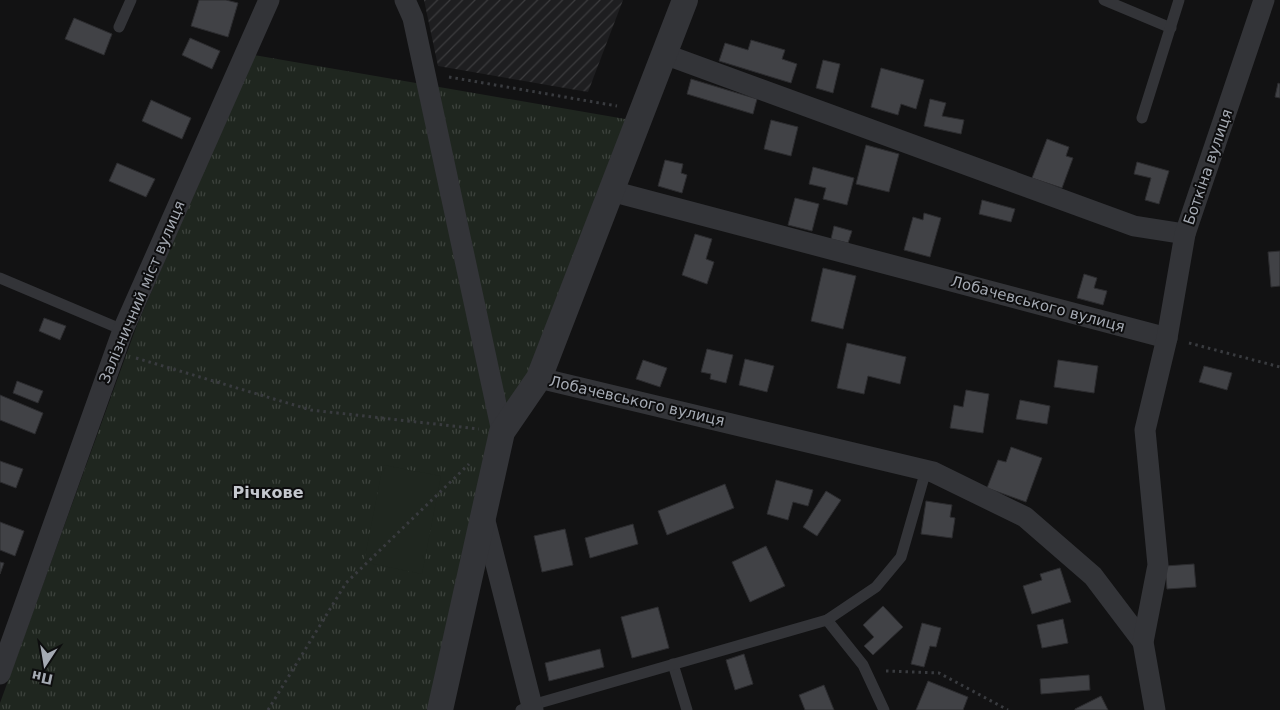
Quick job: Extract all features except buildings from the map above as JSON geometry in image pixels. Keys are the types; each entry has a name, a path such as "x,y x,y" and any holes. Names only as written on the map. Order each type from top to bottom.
{"street":[{"name":"Залізничний міст вулиця","path":"0,674 123,330 269,0"},
{"path":"405,0 413,18 502,432"},
{"name":"Лобачевського вулиця","path":"440,710 502,432 540,378 685,0"},
{"name":"Боткіна вулиця","path":"1167,338 1185,234 1264,0"},
{"path":"664,54 1134,226 1185,234"},
{"name":"Лобачевського вулиця","path":"611,191 1167,338 1145,430 1158,564 1143,642 1155,710"},
{"name":"Лобачевського вулиця","path":"540,378 933,472 1025,517 1093,576 1143,642"},
{"name":"Лобачевського вулиця","path":"484,515 529,708"}],"lane":[{"path":"119,27 131,0"},
{"path":"1104,0 1170,28"},
{"path":"1142,118 1179,0"},
{"path":"0,278 123,330"},
{"path":"529,708 827,620 876,587 901,557 926,470"},
{"path":"827,620 863,665 884,710"},
{"path":"673,664 687,710"}],"path":[{"path":"424,73 643,110"},
{"path":"1167,338 1280,366"},
{"path":"115,352 312,410 502,432"},
{"path":"268,710 346,583 474,459"},
{"path":"866,671 939,673 1008,710"}],"shaded area":[{"path":"424,0 623,0 588,92 438,66"}],"green space":[{"path":"254,55 631,120 533,373 430,710 0,710 0,703 137,325"},
{"path":"383,465 441,476 422,574 364,562"}],"district":[{"name":"Річкове","path":"268,492"}]}
